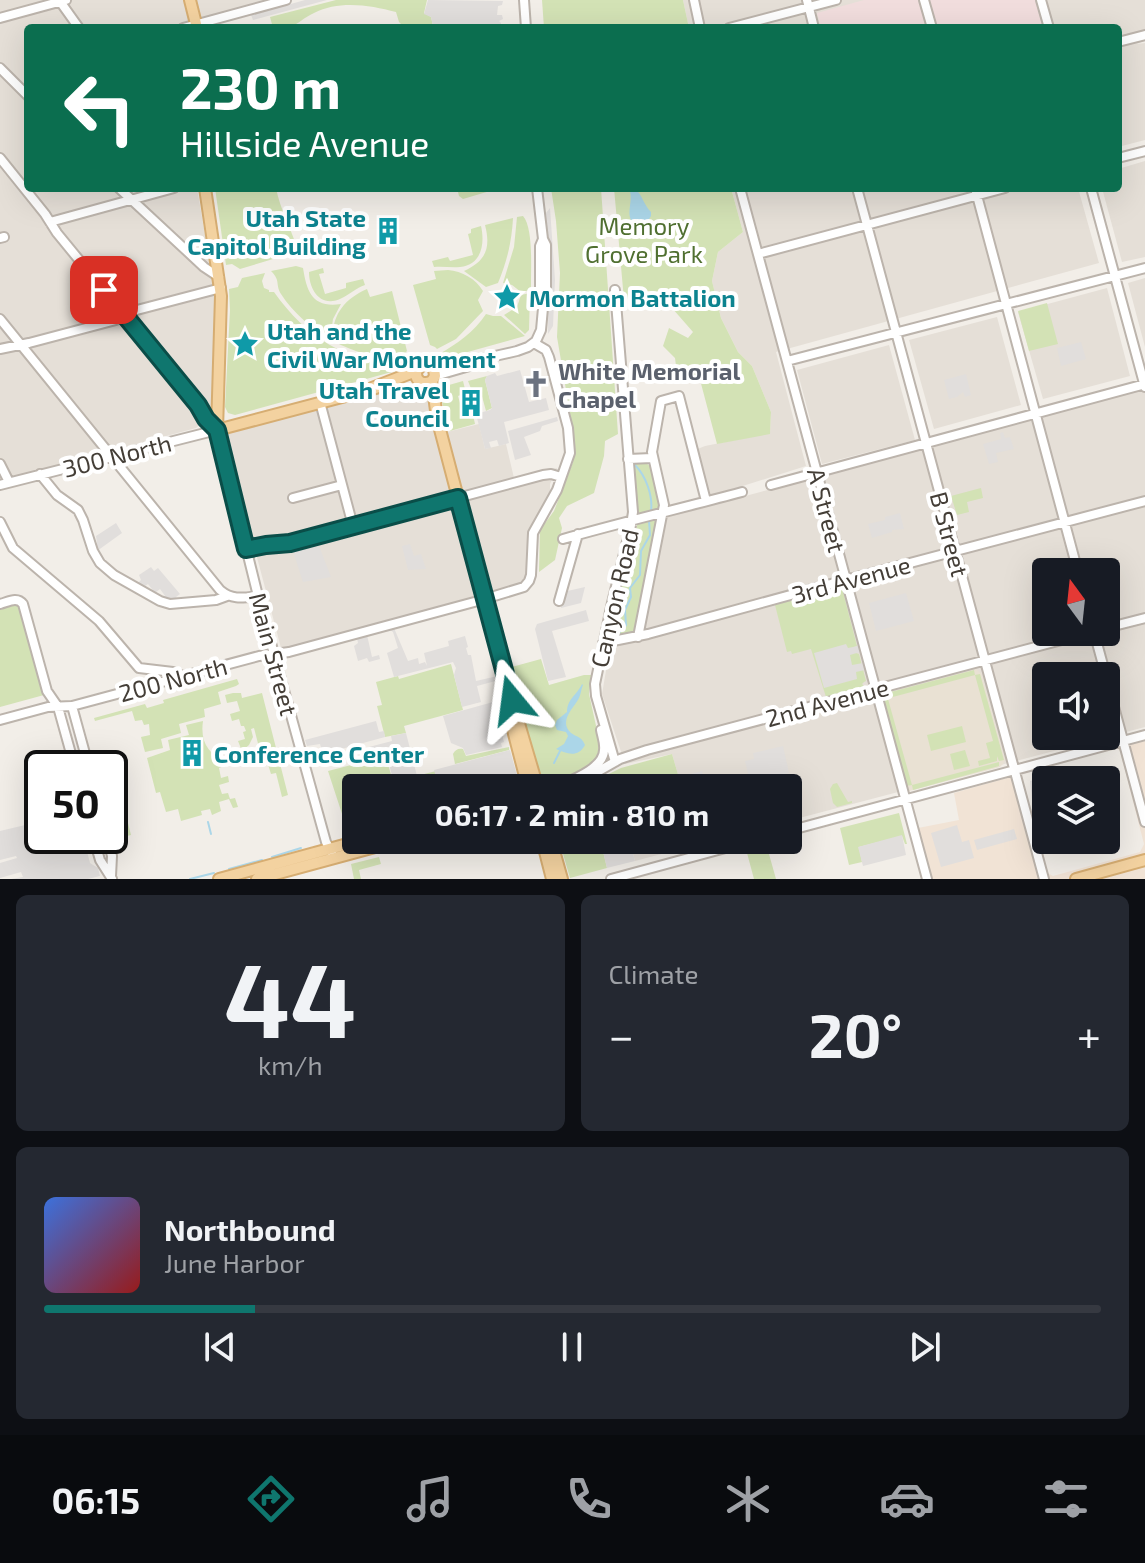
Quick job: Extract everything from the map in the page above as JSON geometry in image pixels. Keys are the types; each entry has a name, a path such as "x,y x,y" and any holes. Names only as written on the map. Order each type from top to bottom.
{"main road":[{"path":"190,0 196,24"},
{"path":"206,192 220,283 217,430"},
{"path":"426,376 534,774"},
{"name":"300 North","path":"217,430 426,376"},
{"path":"505,676 511,726 524,774"},
{"path":"257,879 342,847"},
{"path":"219,879 342,850"},
{"path":"546,854 552,879"},
{"path":"555,854 562,879"},
{"path":"1076,879 1145,860"}],"street":[{"path":"203,24 286,0"},
{"path":"524,0 526,24"},
{"path":"694,0 699,24"},
{"path":"742,24 808,4 836,0"},
{"path":"924,0 931,24"},
{"path":"1041,0 1048,24"},
{"path":"0,18 61,1 76,24"},
{"path":"808,4 813,24"},
{"path":"1122,41 1145,35"},
{"path":"0,68 24,92"},
{"path":"1122,157 1145,151"},
{"name":"Main Street","path":"0,158 24,189"},
{"name":"Main Street","path":"27,192 217,430 273,654 328,852"},
{"path":"0,349 116,320 133,311 220,283 123,192"},
{"path":"50,222 160,192"},
{"path":"246,549 290,543 543,475 561,477 570,453 569,433 548,354 534,343 540,333 543,308 540,298 540,246 543,239 537,192"},
{"name":"A Street","path":"741,192 927,879"},
{"name":"B Street","path":"858,192 1044,879"},
{"path":"758,254 976,192 1074,558"},
{"path":"771,485 1145,385 1092,192"},
{"path":"787,361 1145,268"},
{"name":"Canyon Road","path":"615,290 632,519 595,684 615,762"},
{"path":"0,319 220,590 227,596 242,599 258,596"},
{"name":"300 North","path":"426,376 473,365 534,343"},
{"path":"628,459 652,458 661,401 679,396 706,501"},
{"path":"320,402 353,526"},
{"name":"300 North","path":"4,484 217,430"},
{"name":"Canyon Road","path":"638,637 663,513 663,500 652,458"},
{"path":"0,464 4,484"},
{"path":"40,474 57,495 78,510 95,554 114,575 170,604 216,600 227,596"},
{"name":"200 North","path":"0,720 48,707 72,706 289,652 520,589 531,575 533,533 561,477"},
{"path":"293,498 342,485"},
{"path":"563,539 742,492"},
{"name":"3rd Avenue","path":"603,643 638,637 1145,501"},
{"path":"0,522 13,548 99,621 139,668 183,676"},
{"path":"559,601 578,534"},
{"path":"0,604 16,600 23,604 47,691 58,707 70,750"},
{"path":"1120,624 1145,618"},
{"name":"2nd Avenue","path":"594,774 647,750 1040,646"},
{"path":"72,706 84,750"},
{"name":"Canyon Road","path":"583,774 602,758 601,713"},
{"path":"1120,730 1145,822"},
{"path":"802,827 1145,735"},
{"path":"98,854 112,878"},
{"path":"112,854 112,878"},
{"path":"611,879 703,854"}],"shaded area":[{"path":"0,0 268,0 181,24 24,24 24,192 198,192 216,299 215,412 196,428 0,481"},
{"path":"305,0 327,0 253,20 251,15"},
{"path":"428,0 503,1 498,6 497,15 502,15 501,24 433,24 431,17 424,14"},
{"path":"683,0 1145,0 1145,41 1136,44 1145,43 1145,140 1122,146 1122,24 688,24"},
{"path":"864,0 1035,0 1042,24 820,24 817,13"},
{"path":"1145,161 1145,257 1122,262 1103,192 1122,192 1122,168"},
{"path":"732,192 1079,192 1099,263 776,352 806,466 708,497 695,450 770,433 771,412 752,366 738,352 721,318 712,281 718,252 743,232"},
{"path":"550,208 555,280 553,326 548,334 546,213"},
{"path":"1145,278 1145,347 1128,283"},
{"path":"1107,288 1130,376 1043,399 1018,312"},
{"path":"997,317 1021,405 934,429 909,340"},
{"path":"1081,342 1086,359 1061,366 1057,348"},
{"path":"889,345 915,440 822,464 797,370"},
{"path":"520,370 529,402 546,398 549,410 504,422 509,443 499,446 497,440 489,442 491,448 485,449 476,414 492,408 485,380 495,373 497,376"},
{"path":"966,374 971,395 965,397 963,392 949,399 944,380"},
{"path":"410,384 426,393 436,390 447,432 479,424 485,449 506,444 514,478 557,468 550,484 550,494 531,526 526,578 521,584 475,598 281,648 227,435 232,431"},
{"path":"1145,389 1145,727 1120,734 1120,662 1032,662 1032,750 1058,750 802,817 802,774 678,774 672,754 625,764 602,694 610,647 639,640 667,517"},
{"path":"557,417 558,421 524,437 531,455 515,460 508,431"},
{"path":"1003,432 1005,438 1010,437 1014,449 996,453 998,462 989,464 983,444 1001,439 1000,433"},
{"path":"900,513 904,529 872,538 868,524"},
{"path":"116,523 122,533 97,551 96,536"},
{"path":"410,544 414,556 421,554 426,569 408,570 402,546"},
{"path":"319,546 331,577 303,582 293,551"},
{"path":"151,567 154,571 158,568 180,594 176,597 178,600 168,600 160,589 155,593 148,584 138,583 141,580 139,575"},
{"path":"585,587 581,603 561,608 563,592"},
{"path":"906,593 914,621 876,631 869,603"},
{"path":"586,610 589,621 552,631 566,677 548,681 535,629 537,624"},
{"path":"394,628 408,661 418,658 419,664 425,662 427,666 424,653 449,646 448,641 465,636 476,681 502,675 503,679 477,686 481,702 462,707 453,662 394,677 387,653 398,648 389,629"},
{"path":"367,635 372,657 379,655 380,659 358,661 354,646 358,643 357,638"},
{"path":"846,644 848,648 858,646 860,652 850,655 852,665 863,663 865,670 856,672 857,679 824,688 814,653"},
{"path":"976,669 981,673 1005,760 1003,764 909,791 883,700 885,694"},
{"path":"493,702 504,742 501,743 502,747 466,755 463,748 451,743 443,716"},
{"path":"376,721 379,732 384,731 385,737 323,754 320,744 307,746 305,740"},
{"path":"406,733 416,774 392,774 384,747 320,764 319,760 392,741 391,736"},
{"path":"1145,741 1145,879 932,879 918,828 959,820 954,793 1021,774 1032,821 1032,854 1041,854 1046,872 1053,876 1140,852 1144,844 1120,747"},
{"path":"783,746 789,773 748,774 745,761 754,759 753,753"},
{"path":"510,750 517,774 435,774 434,770"},
{"path":"24,825 24,854 88,854 100,876 88,879 11,879 23,877 21,872 0,878 0,863 17,858 0,860 0,831"},
{"path":"957,825 962,842 969,840 974,858 941,867 931,833"},
{"path":"1014,829 1017,839 977,850 974,840"},
{"path":"902,835 906,855 863,866 858,847"},
{"path":"604,854 633,854 635,861 607,868"},
{"path":"633,854 661,854 635,861"}],"green space":[{"path":"336,0 427,0 424,13 431,17 433,24 401,24 396,12 344,5 324,9 295,24 272,24 270,17"},
{"path":"542,0 683,0 688,24 544,24"},
{"path":"216,192 277,192 297,248 293,253 240,269 232,264 226,265"},
{"path":"458,192 487,192 463,199"},
{"path":"552,192 601,192 618,434 605,441 594,493 567,506 559,518 562,528 555,560 539,572 540,530 554,511 573,462 573,431 557,337 560,273"},
{"name":"Memory Grove Park","path":"614,192 732,192 743,232 718,252 712,281 721,318 738,352 752,366 771,412 770,434 717,444 699,376 678,381 675,358 663,346 669,328 688,338 693,332 658,292 624,300"},
{"path":"523,216 530,237 531,290 521,292 503,283 514,247 517,217"},
{"path":"513,218 512,234 498,283 486,287 464,271 485,253 485,225"},
{"path":"481,226 482,246 473,262 460,267 434,267 432,261 448,257 450,261 473,255 468,234 471,229"},
{"path":"296,266 303,268 313,297 324,304 341,304 333,319 330,340 291,308 278,288 271,271"},
{"path":"323,268 324,273 319,274 325,294 346,288 346,283 363,279 365,285 335,301 322,299 311,285 309,272"},
{"path":"448,270 468,276 477,283 483,291 478,300 483,311 456,339 437,349 430,345 413,285 436,279 434,271"},
{"path":"265,273 262,281 264,288 274,292 314,335 346,353 382,362 403,363 399,370 235,415 228,413 225,407 229,289 238,287 242,278"},
{"path":"367,289 370,297 392,291 407,351 403,358 367,354 333,341 334,324 341,309"},
{"path":"530,293 529,330 525,334 504,315 517,307 521,295"},
{"path":"1047,303 1058,344 1029,351 1018,311"},
{"path":"486,314 501,316 525,336 446,358 439,354 465,337"},
{"path":"487,376 485,380 492,408 486,411 480,389 472,391 468,381"},
{"path":"463,381 466,393 458,396 464,417 473,415 475,424 450,431 439,391 442,387"},
{"path":"635,462 651,467 661,502 635,630 632,634 614,638 611,632 637,525"},
{"path":"981,488 983,498 967,502 969,512 957,515 951,496"},
{"path":"842,588 857,646 854,647 866,681 861,688 826,697 811,649 792,654 791,651 787,652 775,605"},
{"path":"17,604 21,609 44,695 0,707 0,608"},
{"path":"541,659 549,685 591,675 589,694 602,753 594,764 574,774 539,774 508,668"},
{"path":"451,664 463,710 404,726 406,733 385,737 377,706 382,705 376,682 398,676 399,679"},
{"path":"974,670 975,675 889,698 887,693"},
{"path":"980,674 1004,760 999,761 997,756 997,761 979,766 978,761 990,758 986,743 993,741 975,675"},
{"path":"237,679 239,684 218,692 221,704 204,709 205,717 179,724 181,733 161,739 163,748 145,752 141,737 150,735 149,724 144,725 142,720 135,721 132,711 95,721 94,718 145,704 147,708 164,703 163,700"},
{"path":"241,693 242,698 262,693 288,795 282,797 276,773 271,774 266,758 262,759 254,728 251,729 253,737 249,745 242,751 238,741 245,739 243,732 246,731 239,719 232,721 230,714 240,711 237,701 227,703 225,695"},
{"path":"888,699 912,785 906,786 883,700"},
{"path":"203,721 207,747 229,764 219,768 221,778 228,776 229,782 219,785 222,794 228,793 230,799 235,798 238,807 233,808 229,799 219,802 221,811 212,815 210,809 201,811 202,815 181,821 178,809 166,812 160,792 156,793 147,758 170,750 168,740 189,735 186,725"},
{"path":"962,726 966,742 931,751 927,735"},
{"path":"509,747 509,750 455,764 453,754 458,749 463,749 466,756"},
{"path":"384,750 391,774 342,774 342,814 328,771 359,763 358,758"},
{"path":"965,750 970,766 954,770 950,754"},
{"path":"672,754 678,774 609,774"},
{"path":"999,762 999,766 913,790 912,785"},
{"path":"837,783 848,802 852,803 837,807 833,803 830,789"},
{"path":"899,813 907,844 902,836 859,847 862,862 849,865 840,828"},
{"path":"563,854 604,854 607,868 570,878"},
{"path":"747,854 769,854 776,879 754,879"},
{"path":"379,857 381,864 359,870 361,879 354,879 351,864"}],"water":[{"path":"630,192 638,192 651,212 644,227 637,228 630,218"},
{"path":"582,684 580,696 566,724 585,745 579,752 568,753 556,749 564,744 568,736 566,732 557,730 555,725 567,712 570,700"}],"waterway":[{"path":"635,465 648,486 651,511"},
{"path":"615,634 626,625 625,610 631,597 630,588 640,575 641,551 650,535 649,521"},
{"path":"554,763 561,749"},
{"path":"208,822 211,834"},
{"path":"272,857 301,848"},
{"path":"229,869 262,860"},
{"path":"190,879 214,873"}],"place":[{"name":"Utah State Capitol Building","path":"388,231"},
{"name":"Mormon Battalion","path":"507,297"},
{"name":"Utah and the Civil War Monument","path":"245,344"},
{"name":"White Memorial Chapel","path":"536,384"},
{"name":"Utah Travel Council","path":"471,403"},
{"name":"Conference Center","path":"192,753"}],"route":[{"path":"104,290 217,430 246,549 290,543 458,498 512,700"}]}
